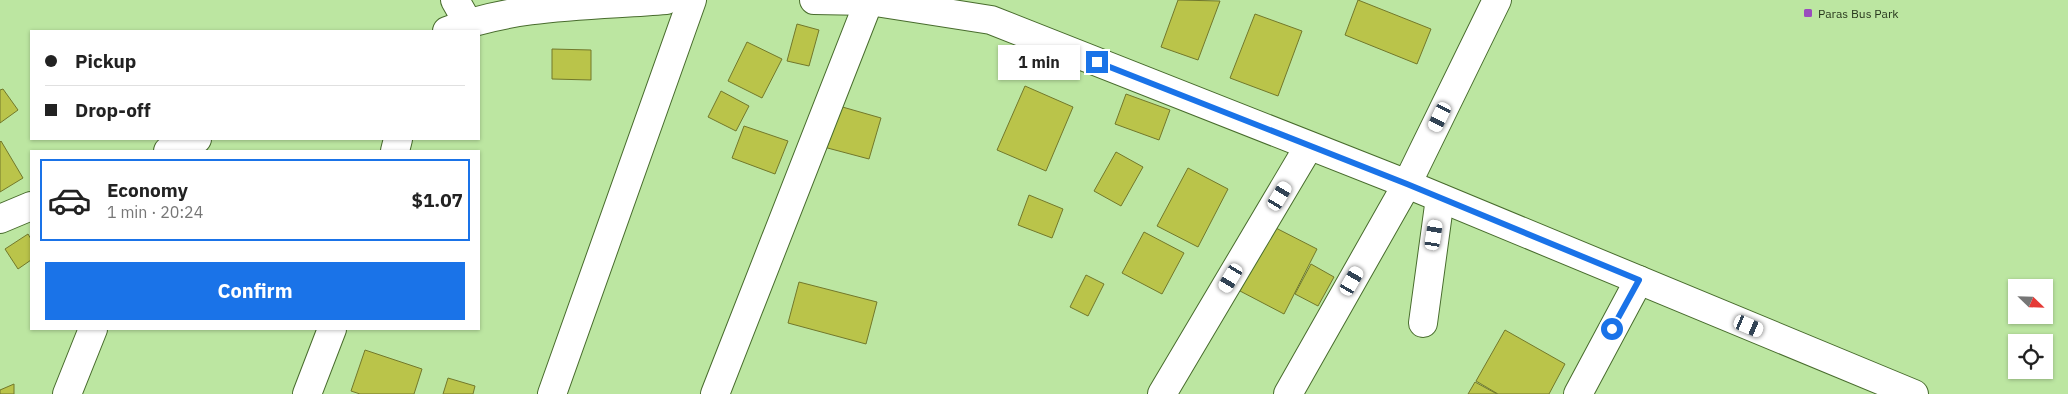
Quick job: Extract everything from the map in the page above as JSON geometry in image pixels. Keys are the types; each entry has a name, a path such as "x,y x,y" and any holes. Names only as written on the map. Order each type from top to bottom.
{"street":[{"path":"457,18 666,0"},
{"path":"552,394 692,0"},
{"path":"814,0 869,1 990,20 1407,184 1914,394"},
{"path":"1288,394 1407,184 1497,0"},
{"path":"715,394 869,1"},
{"path":"170,150 194,140"},
{"path":"1162,394 1309,146"},
{"path":"1423,323 1440,198"},
{"path":"0,219 30,206"},
{"path":"1578,394 1639,280"},
{"path":"67,394 93,330"},
{"path":"307,394 332,330"}],"building":[{"path":"1178,0 1220,1 1198,60 1161,47"},
{"path":"1358,0 1431,29 1417,64 1345,35"},
{"path":"1255,14 1302,31 1278,96 1230,78"},
{"path":"797,24 819,30 809,66 787,61"},
{"path":"747,42 782,59 762,98 728,81"},
{"path":"552,49 591,50 591,80 552,79"},
{"path":"1025,86 1073,107 1046,171 997,150"},
{"path":"3,89 18,110 0,123 0,90"},
{"path":"721,91 749,106 736,131 708,117"},
{"path":"1126,94 1170,110 1159,140 1115,124"},
{"path":"832,104 881,118 869,159 820,146"},
{"path":"744,126 788,141 775,174 732,158"},
{"path":"0,142 23,178 0,192"},
{"path":"1116,152 1143,167 1121,206 1094,191"},
{"path":"1188,168 1228,189 1198,247 1157,226"},
{"path":"1029,195 1063,209 1052,238 1018,225"},
{"path":"1272,226 1317,249 1284,314 1240,291"},
{"path":"1144,232 1184,253 1162,294 1122,273"},
{"path":"28,234 30,237 30,261 18,269 5,249"},
{"path":"1311,264 1334,277 1318,306 1295,294"},
{"path":"1086,275 1104,284 1088,316 1070,307"},
{"path":"799,282 877,302 866,344 788,323"},
{"path":"1505,330 1565,364 1549,394 1498,394 1476,381"},
{"path":"365,350 422,369 414,394 360,394 351,391"},
{"path":"448,378 475,386 473,394 443,394"},
{"path":"1475,382 1497,394 1468,394"},
{"path":"14,384 14,394 0,394 0,390"}],"place":[{"name":"Paras Bus Park","path":"1808,13"}],"route":[{"path":"1097,62 1407,184 1639,280 1612,329"}]}
